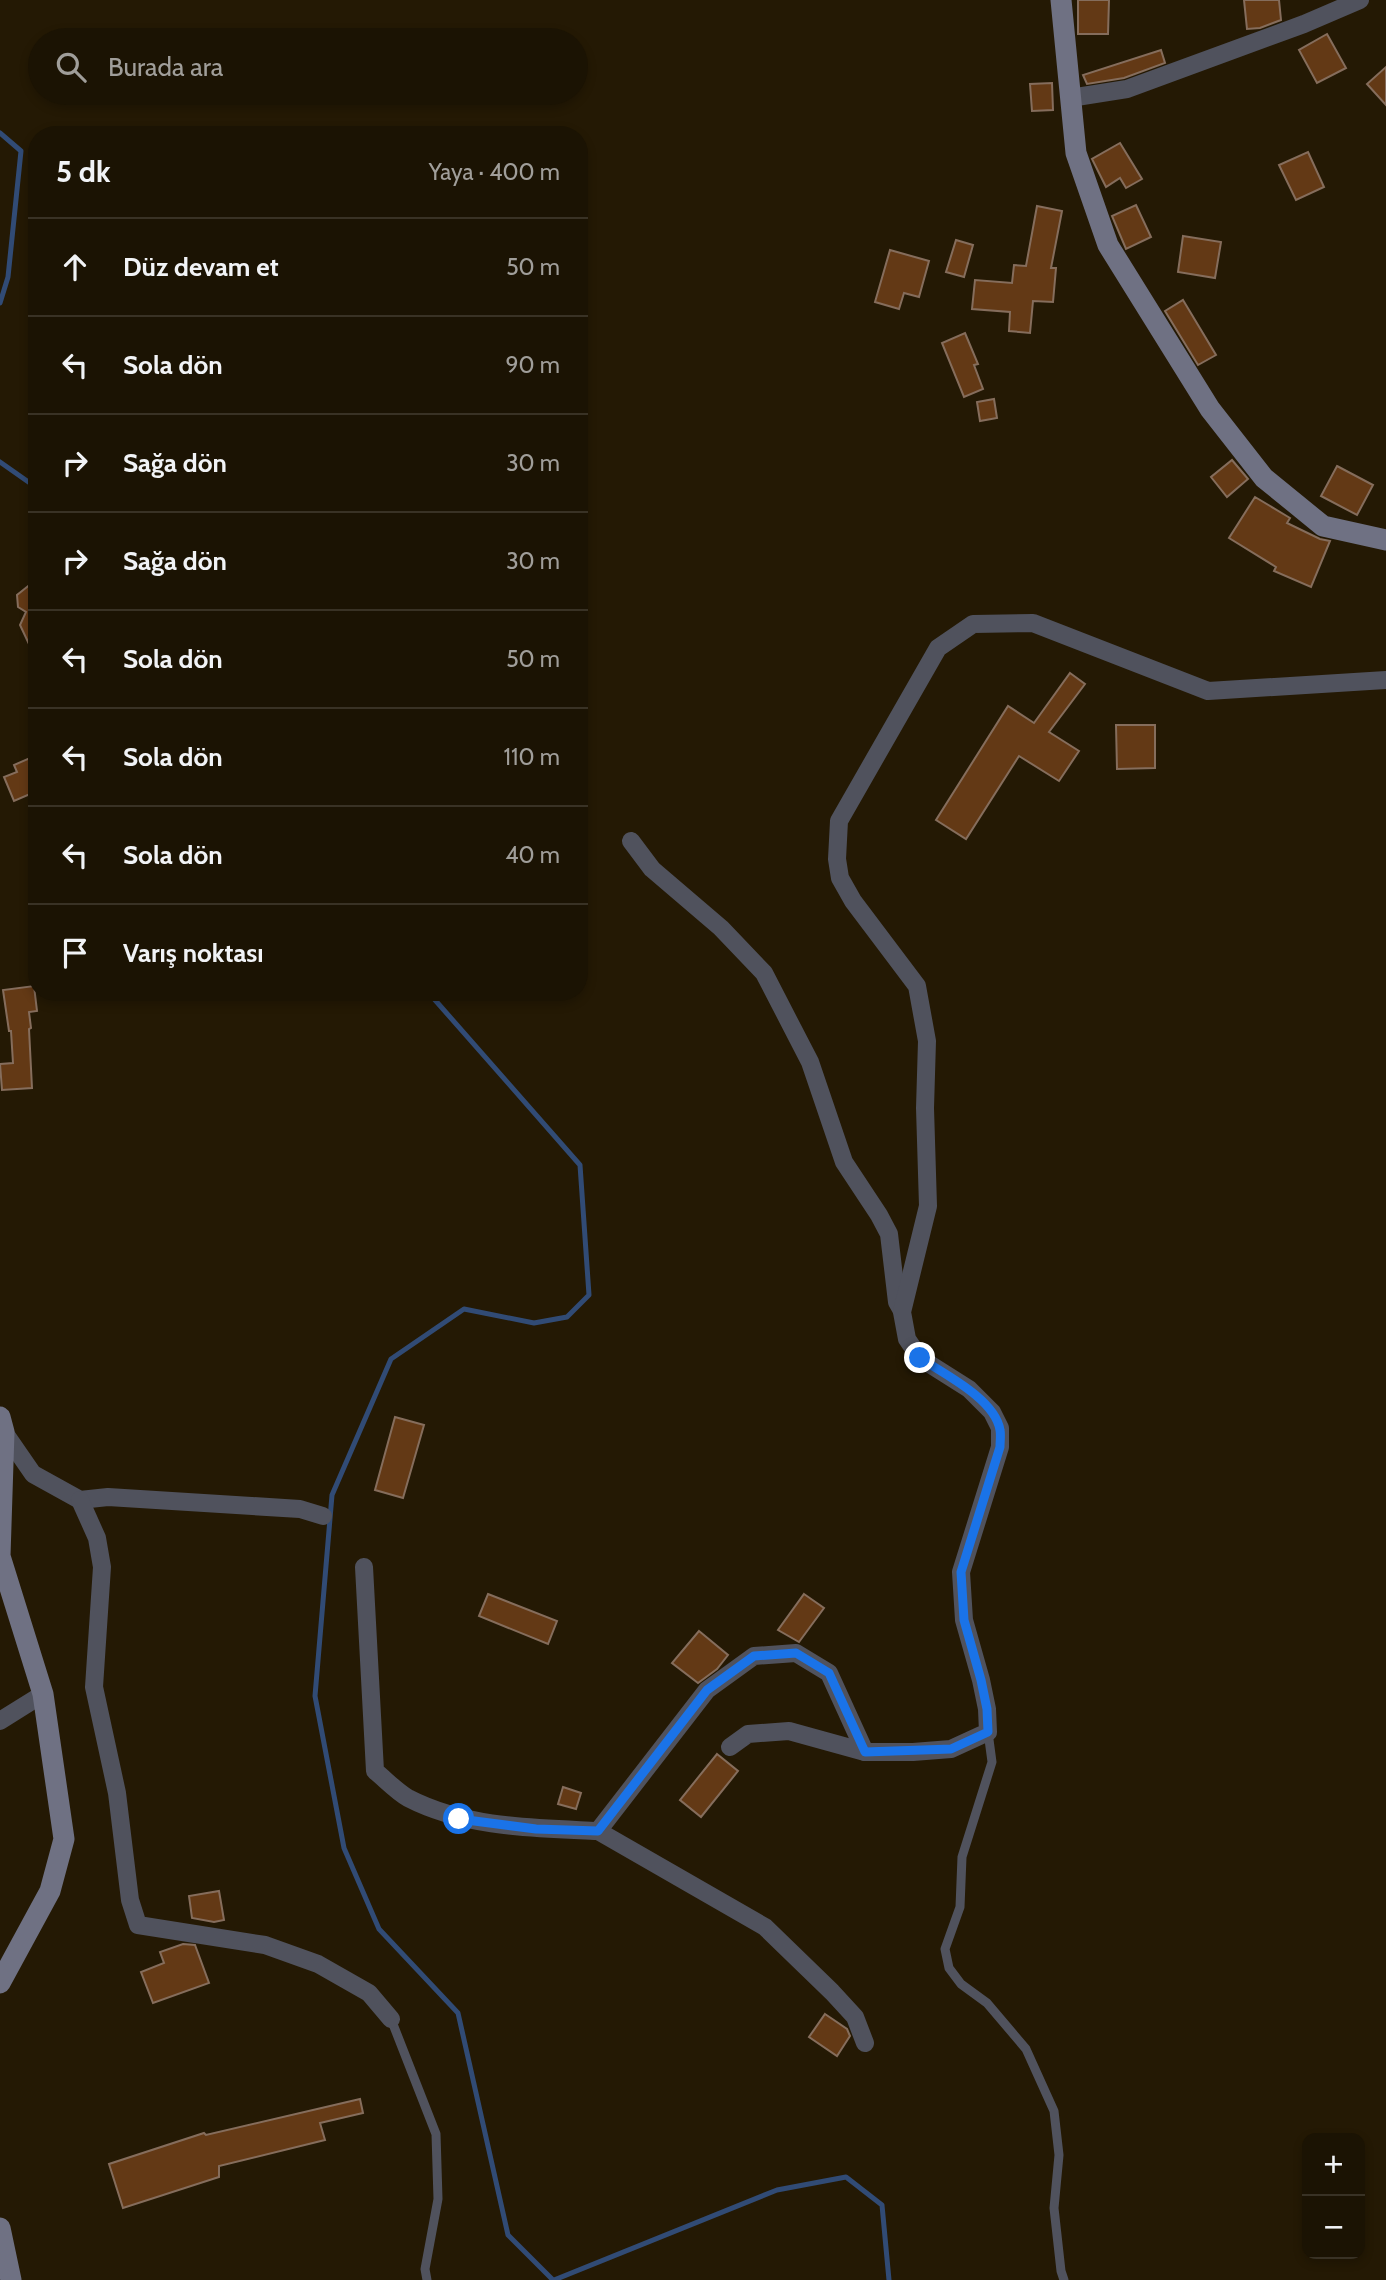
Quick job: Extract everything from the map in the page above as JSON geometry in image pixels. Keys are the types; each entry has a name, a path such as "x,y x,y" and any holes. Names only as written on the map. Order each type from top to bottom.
{"street":[{"path":"1061,0 1076,153 1108,245 1210,409 1264,478 1323,526 1386,540"},
{"path":"1070,98 1127,89 1304,24 1360,0"},
{"path":"902,1312 928,1206 925,1108 927,1041 917,986 853,901 840,878 837,859 839,821 938,648 973,624 1033,623 1208,691 1386,680"},
{"path":"631,841 652,869 721,928 764,973 810,1062 844,1162 889,1234 897,1302 902,1312 907,1339 920,1358 969,1390 992,1412 1000,1428 1000,1447 961,1572 964,1620 981,1680 988,1732 951,1749 865,1752 789,1731 748,1734 730,1747"},
{"path":"2,1424 33,1474 80,1500 108,1497 273,1507 300,1509 323,1516"},
{"path":"0,1983 50,1891 64,1839 43,1694 1,1556 2,1424"},
{"path":"80,1500 97,1538 102,1567 94,1687 117,1793 130,1900 138,1925 265,1945 317,1964 369,1993 391,2019"},
{"path":"365,1567 375,1771 406,1797 459,1819 536,1829 598,1831 765,1927 855,2017 865,2043"},
{"path":"598,1831 707,1690 754,1656 796,1653 829,1673 865,1752"},
{"path":"0,1721 43,1694"},
{"path":"0,2228 11,2280"}],"lane":[{"path":"988,1732 992,1762 962,1857 960,1907 945,1949 949,1968 961,1984 987,2003 1026,2049 1054,2111 1059,2155 1054,2208 1060,2271 1065,2280"},
{"path":"391,2019 436,2134 438,2199 425,2269 427,2280"}],"building":[{"path":"1078,0 1109,0 1108,34 1078,34"},
{"path":"1244,0 1279,0 1281,20 1260,28 1247,29"},
{"path":"1327,34 1346,68 1317,83 1299,50"},
{"path":"1161,50 1165,63 1124,78 1087,84 1083,75"},
{"path":"1386,67 1386,105 1367,84"},
{"path":"1052,83 1053,110 1032,111 1030,84"},
{"path":"1120,143 1142,179 1126,188 1120,178 1106,187 1092,159"},
{"path":"1308,152 1324,187 1296,200 1279,165"},
{"path":"1136,205 1151,237 1126,249 1112,216"},
{"path":"1037,206 1062,211 1051,268 1056,268 1053,302 1033,301 1030,333 1009,331 1010,312 972,309 975,280 1012,283 1014,265 1026,266"},
{"path":"1183,236 1221,242 1215,278 1178,272"},
{"path":"956,240 973,245 964,277 946,272"},
{"path":"890,250 929,261 919,297 904,293 899,309 875,302"},
{"path":"1183,300 1216,355 1198,365 1165,311"},
{"path":"965,333 978,364 974,365 983,389 964,397 942,343"},
{"path":"994,399 997,418 980,421 977,402"},
{"path":"1232,460 1248,479 1227,497 1211,477"},
{"path":"1337,466 1373,485 1357,515 1321,496"},
{"path":"1255,497 1290,518 1287,523 1330,541 1311,587 1274,571 1276,567 1229,538"},
{"path":"28,586 28,642 20,625 26,612 18,607 17,595"},
{"path":"1070,673 1085,684 1049,732 1079,751 1059,781 1019,756 966,839 936,820 1008,706 1034,723"},
{"path":"1116,725 1155,725 1155,768 1117,769"},
{"path":"28,759 28,795 14,801 4,777 17,772 14,765"},
{"path":"28,987 28,1001 36,1001 37,1011 29,1012 32,1088 2,1090 0,1064 13,1063 11,1031 3,990"},
{"path":"395,1417 424,1425 403,1498 375,1490"},
{"path":"488,1594 557,1621 548,1644 479,1616"},
{"path":"804,1594 824,1608 799,1642 778,1630"},
{"path":"699,1631 728,1655 717,1669 698,1683 672,1663"},
{"path":"717,1754 738,1771 701,1817 680,1800"},
{"path":"563,1787 581,1793 576,1809 558,1804"},
{"path":"219,1891 224,1920 214,1922 192,1918 189,1896"},
{"path":"183,1944 195,1945 209,1983 153,2003 141,1972 164,1963 160,1952"},
{"path":"825,2014 847,2029 850,2036 837,2056 809,2037"},
{"path":"360,2099 363,2113 320,2123 325,2140 219,2166 219,2177 123,2208 109,2164 204,2133 206,2135"}],"waterway":[{"path":"0,133 21,151 8,277 0,303"},
{"path":"0,462 28,482"},
{"path":"436,1001 580,1165 589,1295 567,1317 534,1323 464,1309 391,1359 332,1495 315,1696 344,1848 379,1929 458,2013 508,2235 553,2280"},
{"path":"554,2280 777,2190 846,2177 882,2205 889,2280"}],"route":[{"path":"459,1819 536,1829 598,1831 707,1690 754,1656 796,1653 829,1673 865,1752 951,1749 988,1732 981,1680 964,1620 961,1572 1000,1447 1000,1428 992,1412 969,1390 920,1358"}]}
